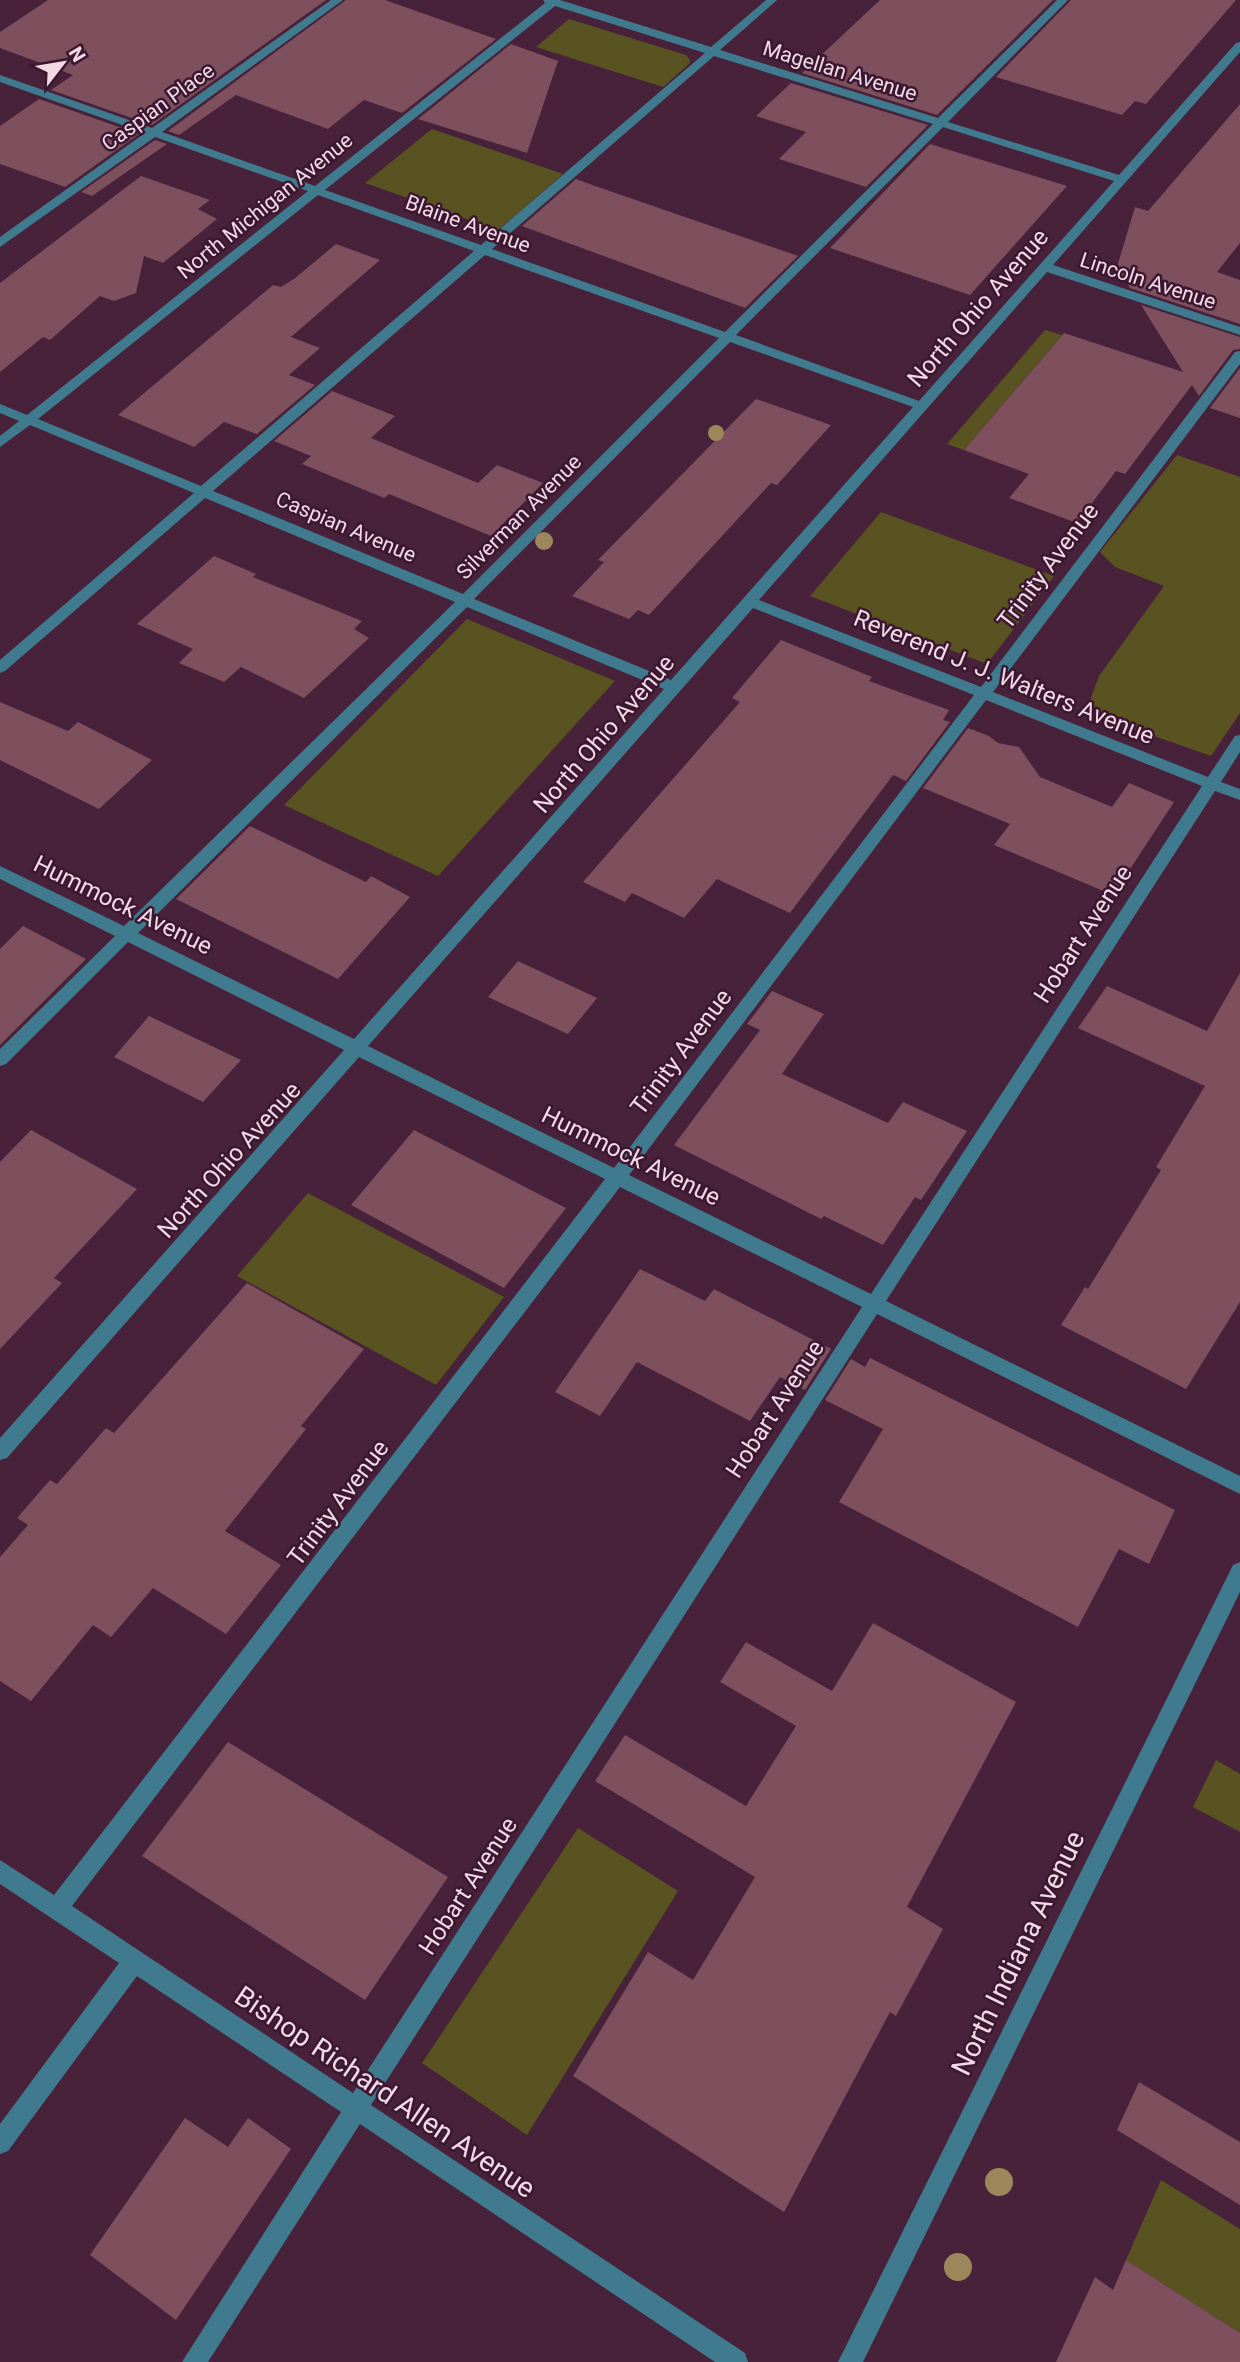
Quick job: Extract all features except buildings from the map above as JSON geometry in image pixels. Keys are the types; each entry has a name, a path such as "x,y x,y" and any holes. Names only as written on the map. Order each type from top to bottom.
{"street":[{"name":"Caspian Place","path":"0,243 338,0"},
{"path":"0,668 772,0"},
{"name":"Silverman Avenue","path":"0,1059 465,600 1063,0"},
{"name":"Magellan Avenue","path":"552,1 1120,179"},
{"name":"North Michigan Avenue","path":"0,443 552,1"},
{"name":"North Ohio Avenue","path":"0,1452 752,602 1240,45"},
{"name":"Blaine Avenue","path":"0,78 922,406"},
{"name":"Lincoln Avenue","path":"1045,267 1240,331"},
{"name":"Trinity Avenue","path":"56,1910 618,1177 1240,355"},
{"name":"Caspian Avenue","path":"0,408 206,491 674,687"},
{"name":"Reverend J. J. Walters Avenue","path":"752,602 1240,795"},
{"name":"Hobart Avenue","path":"194,2362 873,1304 1240,740"},
{"name":"Hummock Avenue","path":"0,872 1240,1485"},
{"name":"North Indiana Avenue","path":"850,2362 1240,1571"},
{"name":"Bishop Richard Allen Avenue","path":"0,1871 736,2362"},
{"path":"0,2143 134,1962"}],"shaded area":[{"path":"569,19 686,55 690,60 689,64 663,87 536,47"},
{"path":"432,129 563,174 498,230 365,183"},
{"path":"1045,330 1062,335 964,450 947,444"},
{"path":"1177,455 1240,477 1240,713 1211,756 1120,724 1089,703 1099,676 1164,586 1115,567 1100,552"},
{"path":"881,512 1054,576 987,664 810,596"},
{"path":"467,619 615,681 438,876 284,805"},
{"path":"308,1193 504,1297 436,1385 237,1276"},
{"path":"1216,1760 1240,1774 1240,1832 1193,1807"},
{"path":"578,1828 678,1891 527,2135 422,2063"},
{"path":"1161,2180 1240,2229 1240,2333 1126,2260"}]}
